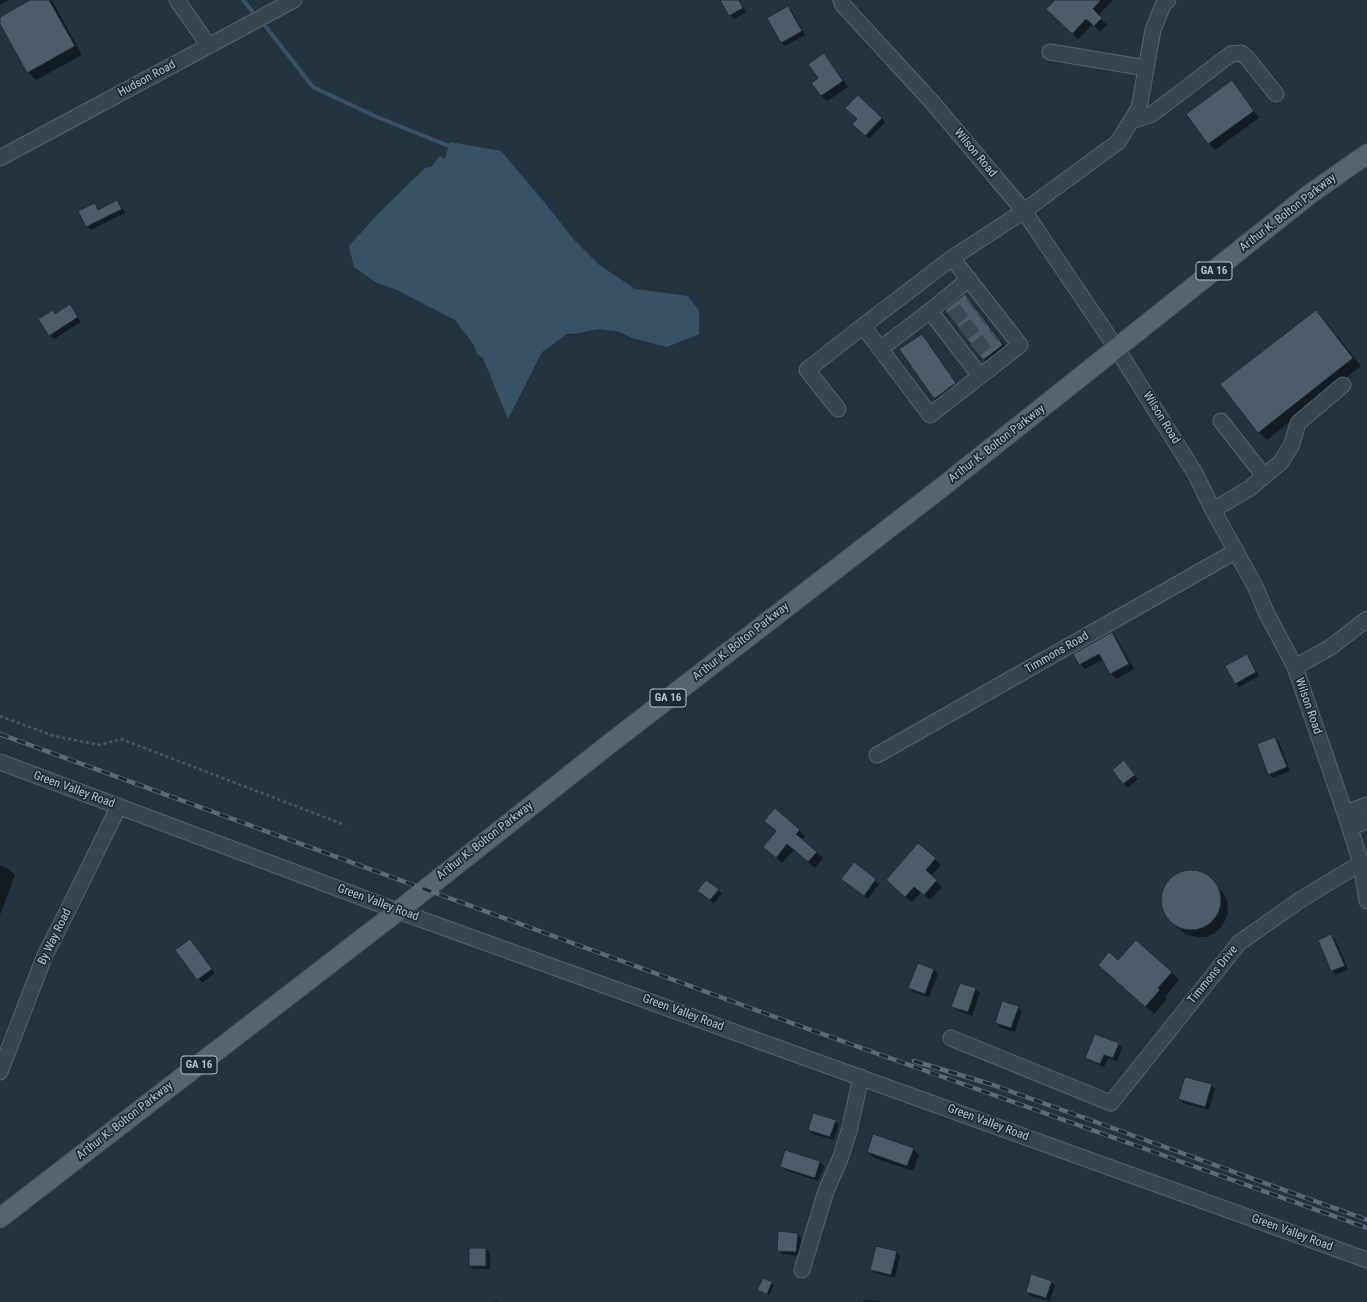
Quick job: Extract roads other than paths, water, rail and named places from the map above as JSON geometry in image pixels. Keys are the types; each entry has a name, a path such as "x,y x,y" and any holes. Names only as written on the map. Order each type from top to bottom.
{"main road":[{"name":"Arthur K. Bolton Parkway","path":"0,1218 398,911 595,754 941,488 1310,194 1367,154"}],"street":[{"path":"177,0 209,46"},
{"name":"Hudson Road","path":"1,155 294,0"},
{"name":"Wilson Road","path":"841,0 843,5 932,102 1024,211 1117,349 1195,473 1213,510 1255,586 1266,612 1295,667 1348,820 1361,863 1367,901"},
{"path":"838,408 807,370 952,258 1024,211 1118,142 1139,108 1153,30 1163,5 1168,0"},
{"path":"1050,52 1146,68"},
{"path":"1131,121 1150,115 1231,54 1241,52 1276,94"},
{"path":"863,326 930,415 1020,345 1000,330 988,315 977,300 969,279 952,258"},
{"path":"880,349 969,279"},
{"path":"930,311 947,324 970,353 980,376"},
{"path":"1213,510 1250,488 1281,462 1292,444 1298,423 1343,385"},
{"path":"1221,421 1264,476"},
{"name":"Timmons Road","path":"877,755 1236,551"},
{"path":"1295,667 1331,647 1367,619"},
{"name":"Green Valley Road","path":"0,762 398,911 1367,1260"},
{"path":"1348,820 1367,805"},
{"name":"By Way Road","path":"0,1072 45,955 119,806"},
{"path":"1348,820 1367,822"},
{"name":"Timmons Drive","path":"951,1038 1111,1103 1239,943 1300,900 1361,863"},
{"path":"802,1270 826,1192 840,1159 849,1130 861,1077"}],"water":[{"path":"450,142 501,151 575,241 598,264 635,289 688,296 699,311 699,334 667,347 632,338 617,331 597,329 567,334 542,352 508,419 483,358 477,354 474,345 455,320 395,289 377,283 354,267 349,246 378,214 425,168 431,167 440,156 445,159"}],"waterway":[{"path":"243,0 252,11"},
{"path":"266,27 313,87 377,117 449,146"}],"tunnel":[{"path":"952,319 972,304"},
{"path":"963,334 983,318"},
{"path":"975,350 995,334"}],"railway":[{"path":"0,734 797,1025 1367,1228"},
{"path":"914,1061 993,1085 1367,1220"}]}
